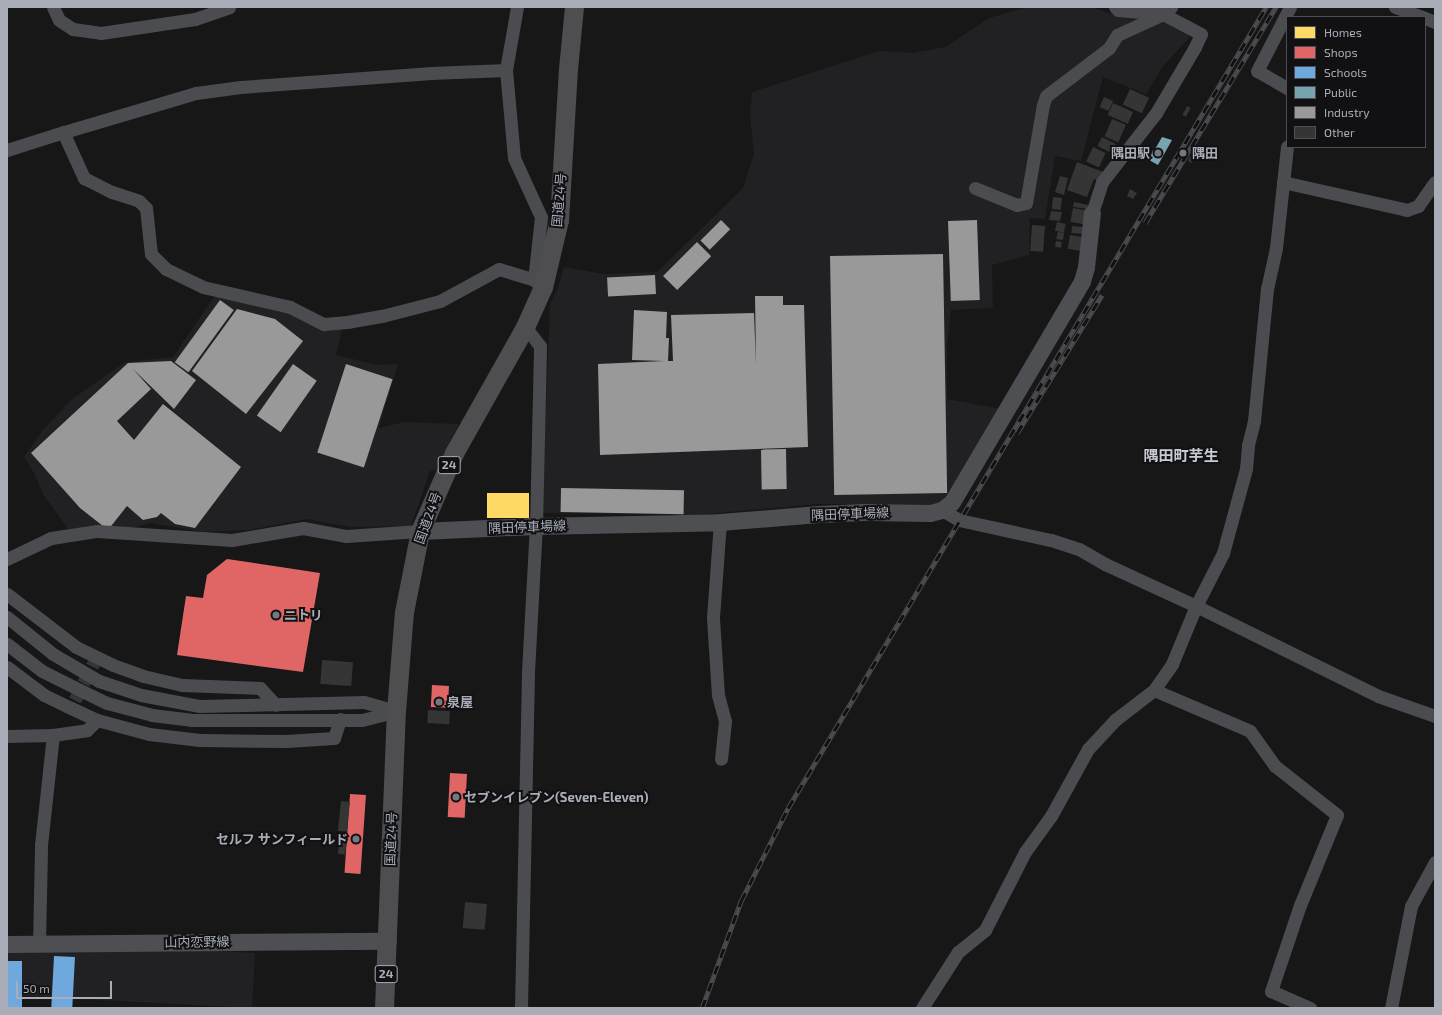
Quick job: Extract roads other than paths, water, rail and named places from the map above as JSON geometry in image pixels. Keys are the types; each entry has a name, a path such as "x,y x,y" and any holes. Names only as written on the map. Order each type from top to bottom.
{"highway":[{"name":"国道24号","path":"384,1008 388,941 396,711 404,612 420,531 454,452 525,327 559,220 568,69 574,7"}],"main road":[{"path":"942,510 952,502 960,490 1082,281 1086,267 1092,213"},
{"name":"隅田停車場線","path":"420,531 536,526 720,522 819,514 864,512 930,513 942,510"},
{"name":"山内恋野線","path":"7,944 388,941"}],"street":[{"path":"53,7 59,20 73,29 101,33 194,19 229,7"},
{"path":"62,132 84,178 112,192 138,201 146,208 151,254 166,269 203,287 290,307 324,324 382,316 440,301 499,269 538,283 541,218 514,158 506,70 517,7"},
{"path":"1092,213 1102,182 1156,113 1195,47 1201,34 1167,11 1118,10 1115,7"},
{"path":"1286,87 1256,71 1290,7"},
{"path":"1395,7 1421,16"},
{"path":"975,188 1017,205 1026,203 1043,105 1046,96 1109,48 1117,35 1167,11"},
{"path":"7,150 62,132 196,93 241,87 431,73 506,70"},
{"path":"922,1008 958,952 985,930 1025,852 1051,816 1088,749 1114,720 1154,690 1172,664 1196,606 1223,553 1246,469 1248,444 1255,414 1267,289 1276,248 1287,148"},
{"path":"1283,182 1407,210 1418,206 1435,182"},
{"path":"521,1008 528,672 536,526 540,346 525,327"},
{"path":"942,510 959,520 1051,540 1078,549 1105,564 1196,606 1378,696 1435,716"},
{"path":"720,522 713,618 718,695 726,721 721,759"},
{"path":"7,559 51,538 96,531 232,540 303,528 346,536 420,531"},
{"path":"7,594 76,646 96,659 143,676 182,685 260,688 276,705"},
{"path":"7,617 53,654 99,681 141,695 200,706 364,702 396,711"},
{"path":"7,644 42,671 84,692 107,703 152,715 192,720 362,720 396,711"},
{"path":"7,667 44,695 73,704 97,720 149,734 200,740 286,740 334,738 340,719"},
{"path":"1154,690 1250,731 1275,766 1337,815 1300,905 1271,991 1310,1008"},
{"path":"7,736 53,735 88,730 97,720"},
{"path":"39,944 41,845 53,735"},
{"path":"1391,1008 1411,906 1435,862"}],"tunnel":[{"path":"75,700 95,661"}],"railway":[{"path":"702,1008 741,901 788,808 1266,7"},
{"path":"1145,223 1276,7"},
{"path":"1017,433 1102,295"}],"place":[{"name":"隅田駅","path":"1158,153"},
{"name":"隅田","path":"1183,153"},
{"name":"ニトリ","path":"276,615"},
{"name":"泉屋","path":"439,702"},
{"name":"セブンイレブン(Seven-Eleven)","path":"456,797"},
{"name":"セルフ サンフィールド","path":"356,839"}],"district":[{"name":"隅田町芋生","path":"1181,456"}]}
